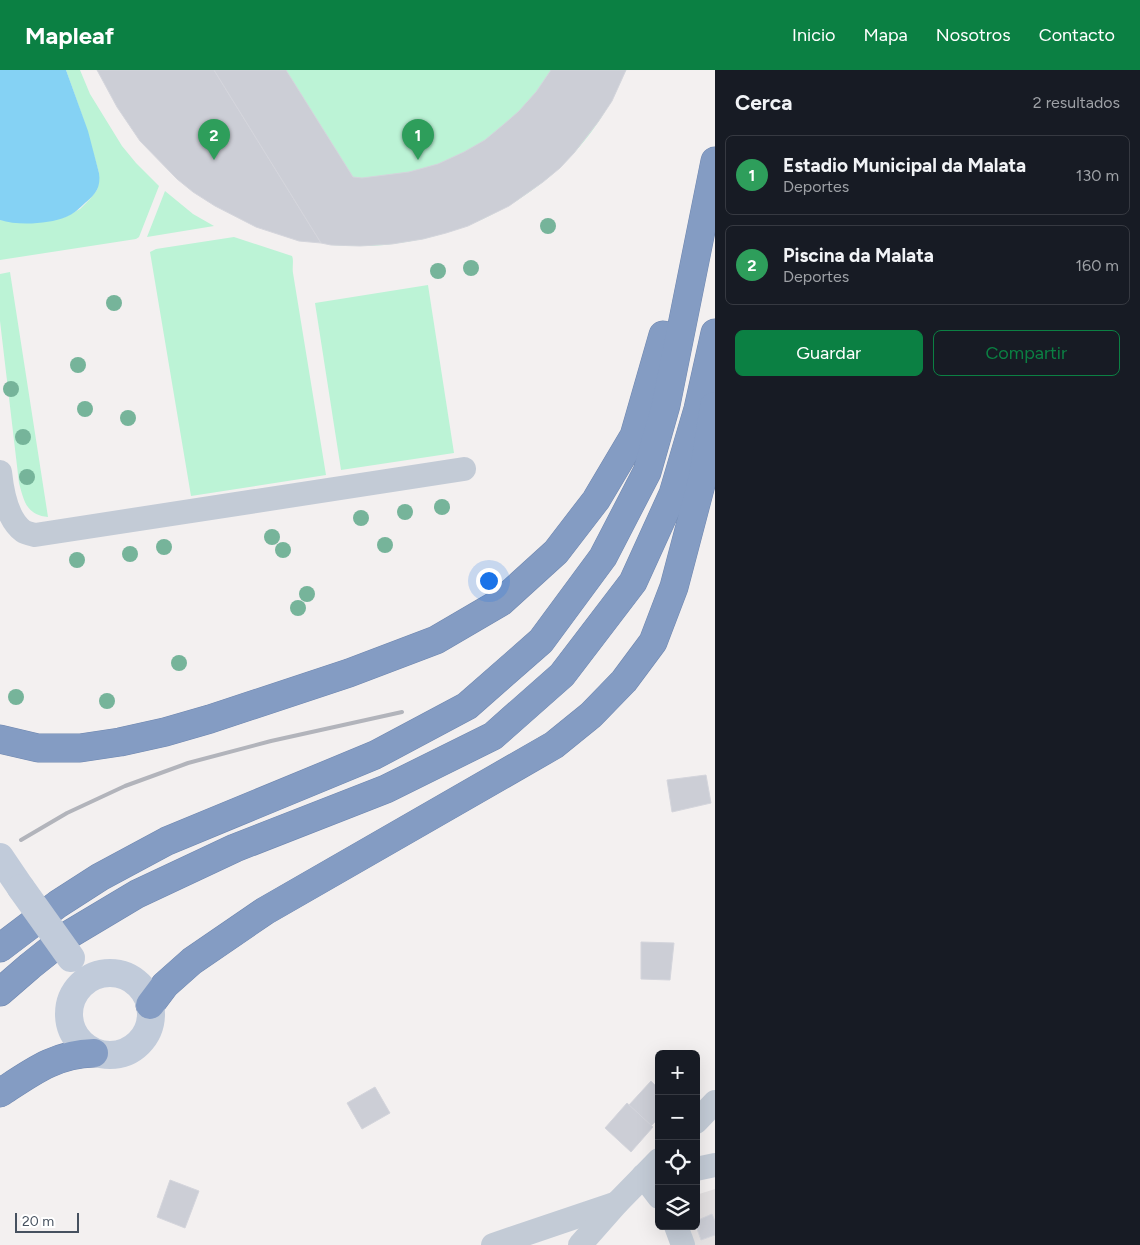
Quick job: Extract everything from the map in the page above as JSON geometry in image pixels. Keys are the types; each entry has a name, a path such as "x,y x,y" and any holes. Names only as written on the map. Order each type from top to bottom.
{"highway":[{"path":"0,948 58,904 100,877 167,841 375,755 467,706 541,641 603,557 647,472 666,405 715,161"},
{"path":"0,739 38,748 80,748 120,742 165,732 349,673 436,640 501,602 556,552 596,500 634,436 682,271 699,238"},
{"path":"0,992 70,934 137,894 235,848 386,789 492,736 562,675 633,582 673,494 698,409 715,333"},
{"path":"150,1005 165,985 192,961 265,910 554,745 591,715 624,681 653,642 674,587 703,477 715,401"},
{"path":"0,1092 52,1061 79,1053 94,1052"}],"main road":[{"path":"0,857 86,980"},
{"path":"112,973 125,976 141,988 150,1005 151,1018 148,1030 141,1041 131,1050 119,1054 106,1055 94,1052 83,1046 75,1036 70,1025 68,1012 71,1000 77,989 86,980 98,974 112,973"}],"street":[{"path":"1,485 11,515 24,531 35,535 464,470"},
{"path":"700,1118 715,1102"},
{"path":"700,1169 715,1165"},
{"path":"654,1170 657,1185"},
{"path":"580,1245 617,1203 654,1170"},
{"path":"493,1245 617,1203"},
{"path":"677,1230 683,1245"}],"shaded area":[{"path":"715,1189 715,1245 690,1245 684,1230 700,1230 700,1194"}],"green space":[{"path":"66,70 80,70 90,94 122,146 159,186 139,237 136,239 0,260 0,220 26,223 65,217 80,209 97,190 99,173 84,121"},
{"path":"214,70 626,70 613,97 593,130 571,156 546,179 519,199 490,216 458,229 426,238 384,245 362,246 331,245"},
{"path":"165,191 193,214 214,226 147,237"},
{"path":"234,237 292,256 293,273 326,475 191,496 150,252 156,249"},
{"path":"10,272 48,517 35,514 31,510 25,502 19,483 0,321 0,274"},
{"path":"428,285 454,453 341,470 315,303"}],"water":[{"path":"0,70 66,70 88,131 99,178 97,190 92,196 76,211 66,217 33,223 16,223 0,220"}],"building":[{"path":"97,70 214,70 321,243 299,241 256,227 215,206 193,192 177,179 140,141 117,107"},
{"path":"214,70 286,70 353,177 362,178 409,172 438,164 485,140 519,111 536,92 551,70 626,70 612,101 574,153 543,182 509,206 468,226 446,233 392,244 360,246 321,243"},
{"path":"706,775 711,803 672,812 667,780"},
{"path":"641,942 674,943 670,980 641,979"},
{"path":"651,1081 655,1085 655,1122 651,1126 629,1105"},
{"path":"375,1087 390,1113 362,1129 347,1103"},
{"path":"627,1103 653,1127 631,1152 605,1128"},
{"path":"170,1180 199,1191 185,1228 157,1217"},
{"path":"712,1214 715,1221 715,1235 701,1240 697,1230 700,1230 700,1219"}],"railway":[{"path":"21,840 67,813 125,786 188,763 271,741 402,712"}],"place":[{"name":"Piscina da Malata","path":"214,160"},
{"name":"Estadio Municipal da Malata","path":"418,160"}]}
